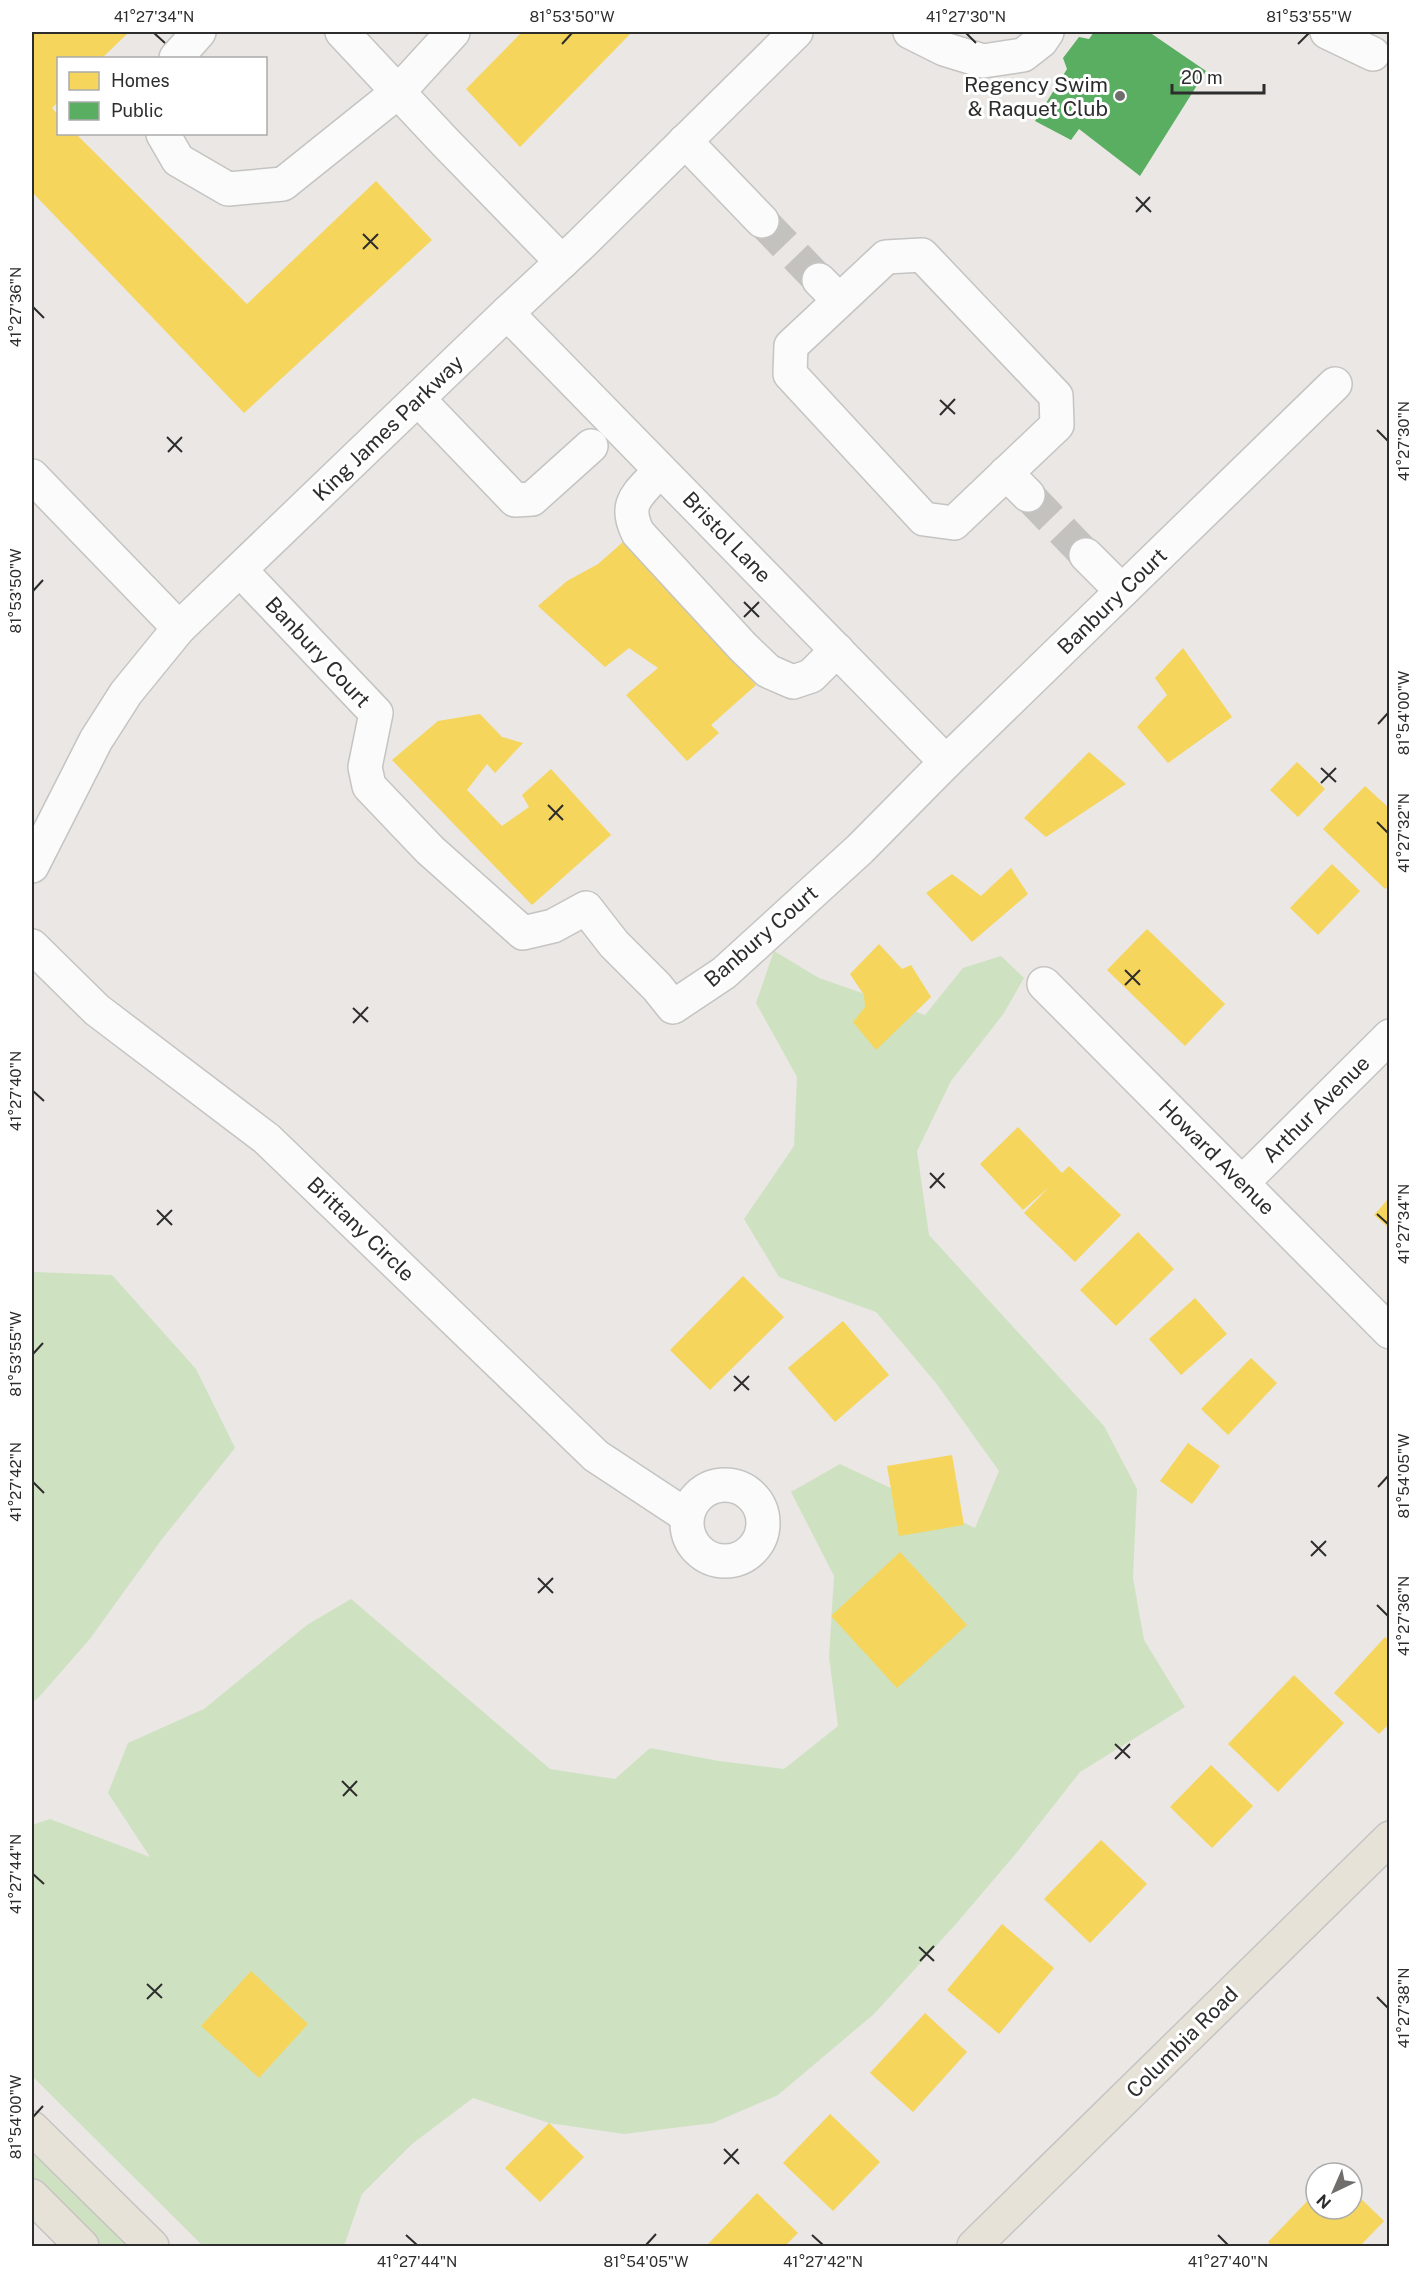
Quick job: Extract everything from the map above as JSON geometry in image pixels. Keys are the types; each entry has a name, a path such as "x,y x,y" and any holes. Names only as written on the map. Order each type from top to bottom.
{"main road":[{"name":"Columbia Road","path":"974,2247 1389,1838"},
{"path":"32,2128 152,2247"},
{"path":"32,2196 82,2247"}],"street":[{"path":"177,57 199,32"},
{"path":"342,32 562,262"},
{"path":"164,135 178,160 228,189 283,184 399,91 453,32"},
{"name":"King James Parkway","path":"32,866 96,740 126,693 179,628 562,262 796,32"},
{"path":"910,32 944,50 983,61 1023,56 1041,41 1047,32"},
{"path":"1327,32 1373,54"},
{"path":"685,141 762,221"},
{"path":"922,255 1056,396 1057,425 1017,484 954,523 924,519 790,374 790,346 829,290 886,257 922,255"},
{"name":"Bristol Lane","path":"507,313 946,762"},
{"name":"Banbury Court","path":"241,571 376,713 365,767 369,786 430,850 523,933 553,926 586,908 614,944 674,1007 724,973 860,849 946,762 1335,384"},
{"path":"418,399 515,500 532,499 591,446"},
{"path":"660,470 632,503 630,518 638,533 743,647 768,671 793,682 811,676 837,650"},
{"path":"32,476 179,628"},
{"path":"1086,555 1122,591"},
{"name":"Brittany Circle","path":"32,946 97,1010 267,1138 596,1456 687,1516"},
{"name":"Howard Avenue","path":"1044,984 1389,1332"},
{"name":"Arthur Avenue","path":"1242,1182 1389,1036"}],"green space":[{"path":"774,951 819,978 925,1015 963,968 1001,956 1024,978 1004,1013 951,1081 917,1151 929,1235 1104,1426 1137,1489 1133,1578 1144,1640 1185,1707 1080,1772 1018,1851 874,2014 778,2095 713,2123 624,2134 549,2123 473,2098 412,2144 362,2194 344,2246 203,2246 32,2076 32,1825 50,1819 150,1857 108,1793 128,1743 204,1709 307,1625 351,1599 550,1769 615,1779 650,1748 719,1761 784,1769 838,1726 829,1657 834,1576 791,1492 840,1464 975,1528 999,1471 936,1383 876,1312 779,1277 744,1219 794,1146 797,1077 756,1003"},
{"path":"34,1272 112,1275 196,1369 235,1448 162,1539 89,1640 32,1702 32,1274"},
{"path":"32,2149 129,2246 102,2246 32,2176"}],"building: Homes":[{"path":"32,32 129,32 103,57 57,57 57,103 52,108 57,114 57,135 77,135 247,304 376,181 432,240 244,413 32,192"},
{"path":"522,32 632,32 520,147 466,89"},
{"path":"623,542 756,685 711,725 719,733 687,761 626,695 658,668 629,648 605,667 538,606 567,581 598,564"},
{"path":"1183,648 1232,717 1168,763 1137,727 1167,695 1155,678"},
{"path":"480,714 502,737 523,743 495,773 487,764 467,790 502,826 529,807 522,795 551,769 611,835 532,905 392,760 438,721"},
{"path":"1089,752 1126,784 1046,837 1024,818"},
{"path":"1297,762 1325,789 1298,817 1270,790"},
{"path":"1365,786 1390,809 1390,884 1385,889 1323,829"},
{"path":"1332,864 1360,891 1318,935 1290,908"},
{"path":"1011,868 1028,894 972,942 926,893 952,874 981,896"},
{"path":"1147,929 1225,1004 1185,1046 1107,970"},
{"path":"879,944 902,969 911,965 931,997 876,1050 853,1022 865,1007 864,995 850,974"},
{"path":"1018,1127 1062,1173 1069,1166 1121,1215 1075,1262 1024,1213 1049,1187 1023,1210 980,1164"},
{"path":"1390,1197 1390,1229 1374,1215"},
{"path":"1138,1232 1174,1269 1116,1326 1080,1290"},
{"path":"743,1276 784,1317 710,1390 670,1350"},
{"path":"1195,1298 1227,1334 1181,1375 1149,1339"},
{"path":"843,1321 889,1375 835,1422 788,1368"},
{"path":"1251,1358 1277,1383 1228,1435 1201,1409"},
{"path":"1188,1443 1220,1466 1192,1504 1160,1481"},
{"path":"952,1455 964,1525 899,1536 887,1466"},
{"path":"900,1552 967,1625 897,1688 831,1616"},
{"path":"1385,1637 1390,1642 1390,1723 1379,1734 1334,1693"},
{"path":"1294,1675 1344,1723 1278,1792 1228,1744"},
{"path":"1211,1765 1253,1806 1212,1848 1170,1807"},
{"path":"1101,1840 1147,1884 1090,1943 1044,1899"},
{"path":"1002,1924 1054,1968 999,2034 947,1990"},
{"path":"251,1971 308,2024 259,2078 201,2026"},
{"path":"925,2013 967,2052 913,2112 870,2073"},
{"path":"830,2114 880,2162 833,2211 783,2163"},
{"path":"549,2123 584,2157 540,2202 505,2168"},
{"path":"757,2193 798,2233 785,2246 707,2245"},
{"path":"1364,2202 1384,2221 1360,2246 1272,2246 1268,2242 1304,2204 1304,2221 1364,2221"}],"building: Public":[{"name":"Regency Swim & Raquet Club","path":"1094,32 1149,32 1206,71 1140,176 1079,129 1071,140 1035,121 1067,69 1063,58 1079,37 1089,39"}],"tunnel":[{"path":"762,221 819,280"},
{"path":"1028,495 1086,555"}],"place":[{"name":"Regency Swim & Raquet Club","path":"1120,96"}]}
